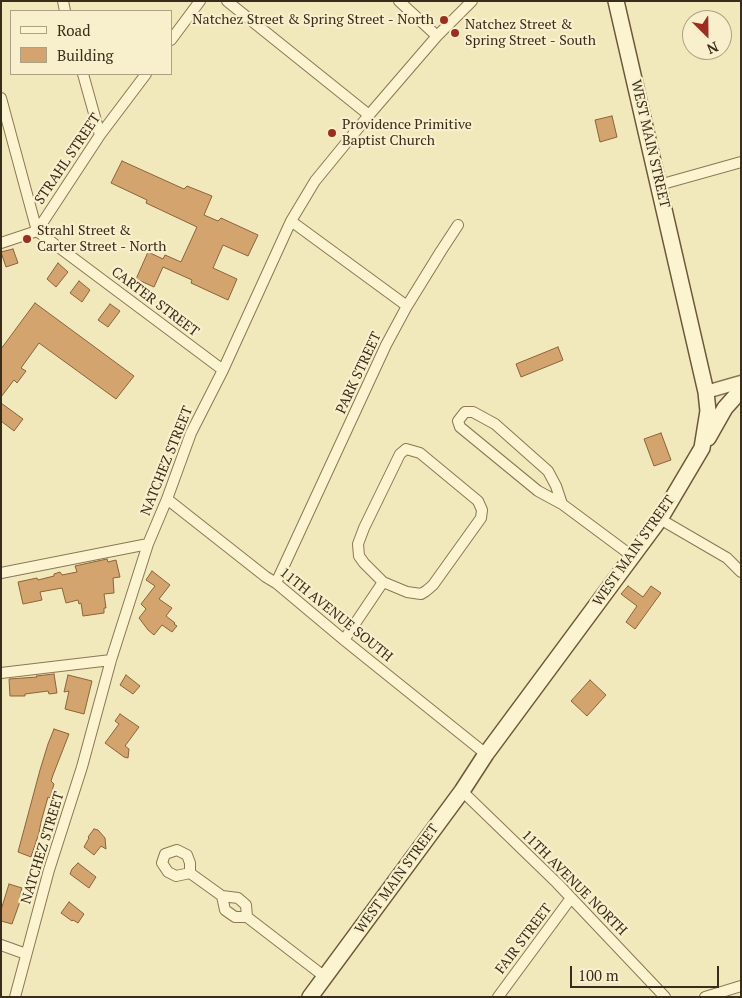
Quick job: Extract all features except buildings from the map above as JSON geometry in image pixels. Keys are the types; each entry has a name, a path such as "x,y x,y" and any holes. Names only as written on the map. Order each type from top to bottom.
{"main road":[{"name":"WEST MAIN STREET","path":"310,997 462,791 486,754 660,520 702,448 708,411 706,392 616,1"},
{"path":"702,448 725,408 741,390"}],"street":[{"path":"172,39 200,1"},
{"path":"228,1 368,115"},
{"path":"399,1 437,36"},
{"name":"NATCHEZ STREET","path":"16,997 49,870 82,767 111,660 148,544 191,433 223,370 291,221 315,181 368,115 437,36 472,1"},
{"path":"83,75 100,135"},
{"name":"STRAHL STREET","path":"36,231 100,135 145,75"},
{"path":"1,98 36,231 1,243"},
{"path":"659,185 741,162"},
{"path":"291,221 407,306"},
{"name":"PARK STREET","path":"276,583 386,345 407,306 458,225"},
{"name":"CARTER STREET","path":"36,231 223,370"},
{"path":"706,392 741,382"},
{"path":"562,504 556,486 548,471 495,424 473,412 465,412 458,420 460,427 538,491 562,504 632,556"},
{"path":"406,449 420,453 478,501 482,510 481,518 433,585 426,591 421,594 407,592 383,582 359,556 358,544 400,454 406,449"},
{"name":"11TH AVENUE SOUTH","path":"167,499 276,583 486,754"},
{"path":"660,520 727,558 741,572"},
{"path":"1,573 148,544"},
{"path":"344,640 383,582"},
{"path":"1,674 111,660"},
{"name":"11TH AVENUE NORTH","path":"462,791 571,898 665,997"},
{"path":"190,872 222,896 238,898 246,905 247,917"},
{"path":"222,896 225,910 235,917 247,917 325,977"},
{"name":"FAIR STREET","path":"498,997 571,898"},
{"path":"1,945 26,954"},
{"path":"706,997 741,986"}],"place":[{"name":"Natchez Street & Spring Street - North","path":"444,20"},
{"name":"Natchez Street & Spring Street - South","path":"455,33"},
{"name":"Providence Primitive Baptist Church","path":"332,133"},
{"name":"Strahl Street & Carter Street - North","path":"27,239"}]}
